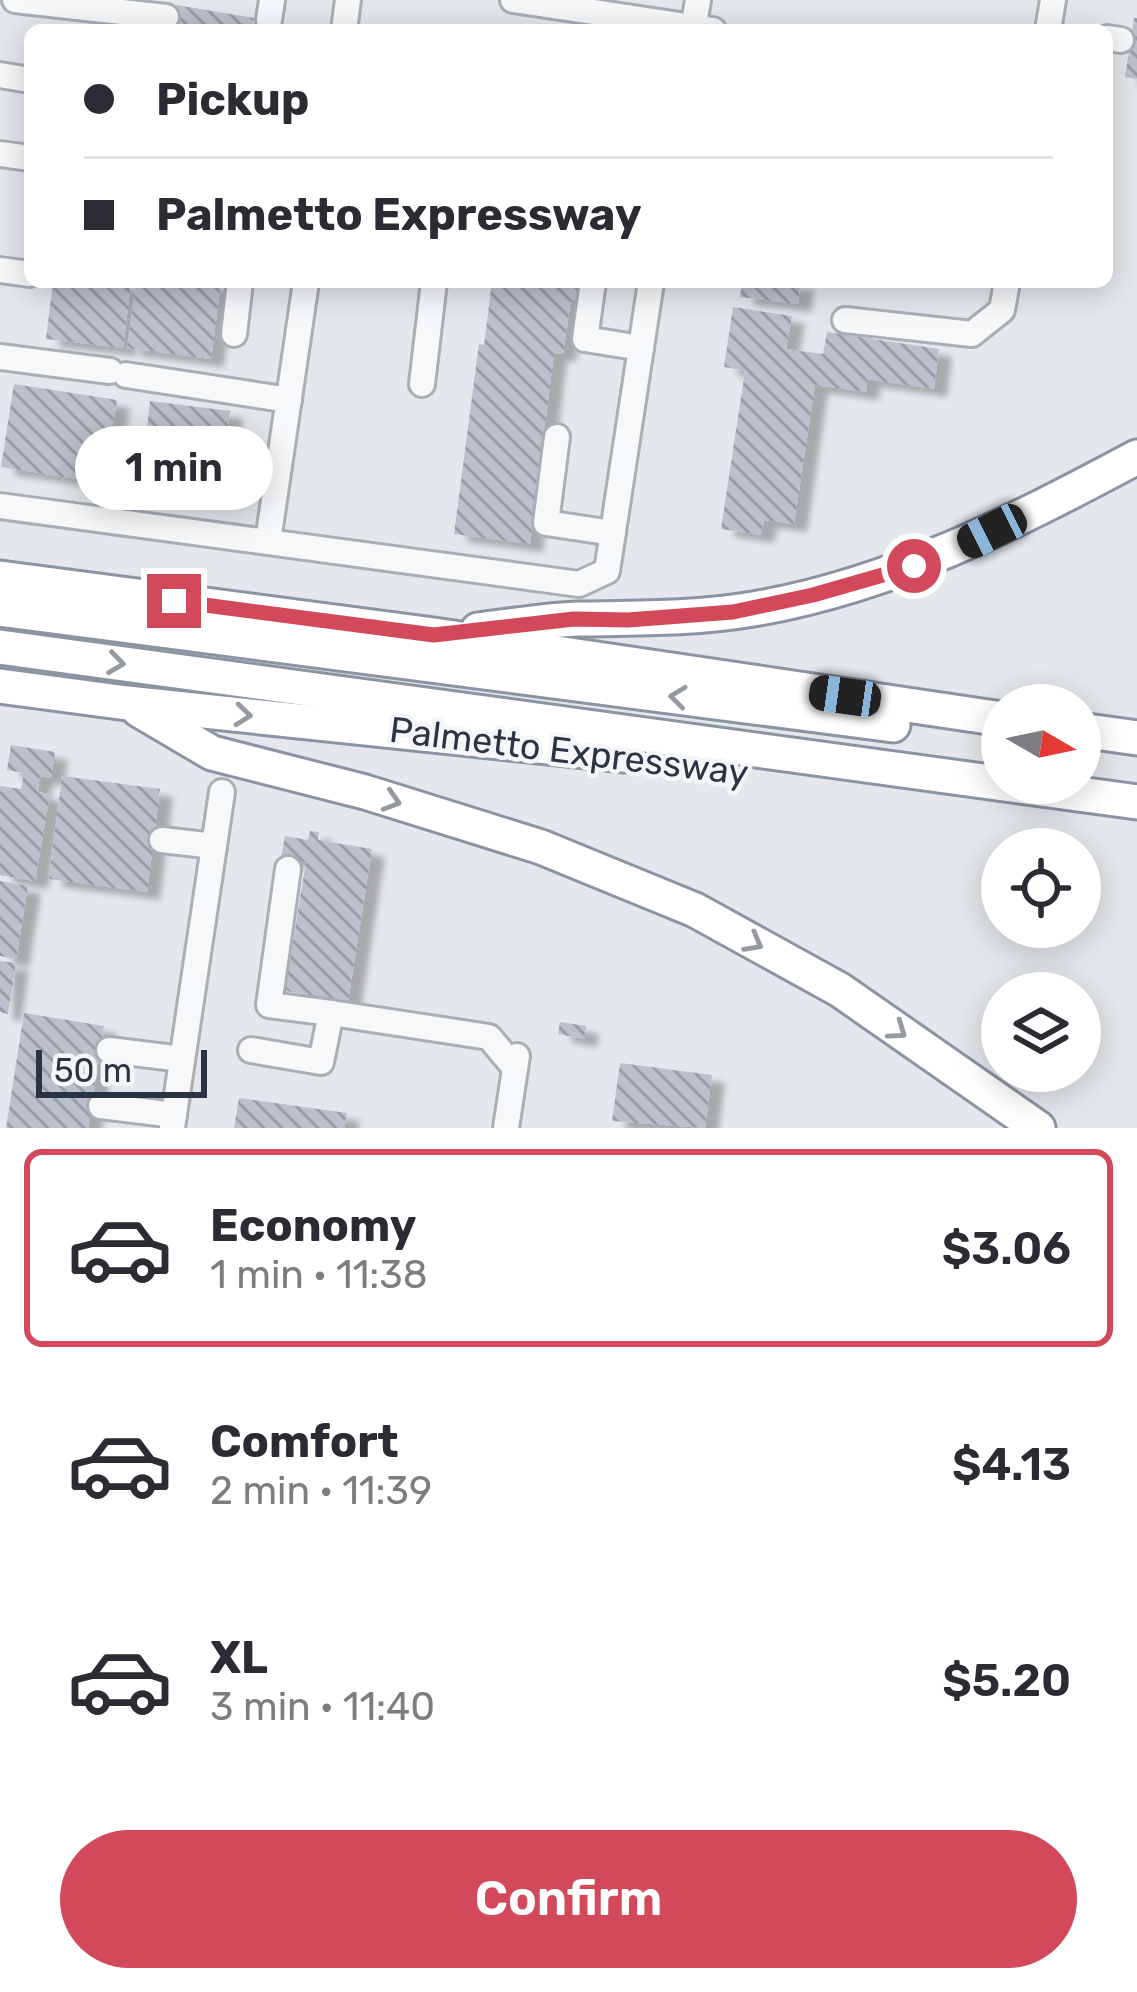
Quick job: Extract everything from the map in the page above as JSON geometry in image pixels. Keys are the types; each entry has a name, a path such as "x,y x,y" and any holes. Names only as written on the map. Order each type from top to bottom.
{"highway":[{"path":"434,635 574,619 706,615 799,599 892,573 963,545 1137,457"},
{"path":"0,578 434,635 981,716"},
{"path":"0,609 981,737"},
{"path":"0,647 1137,802"},
{"name":"Palmetto Expressway","path":"0,686 601,752 1137,824"},
{"path":"127,703 212,753 365,792 541,847 695,910 840,990 1038,1128"},
{"path":"1101,733 1137,738"},
{"path":"1101,753 1137,757"}],"street":[{"path":"15,0 166,17"},
{"path":"533,2 593,21 631,24"},
{"path":"233,334 239,288"},
{"path":"268,541 305,288"},
{"path":"422,384 433,288"},
{"path":"592,288 585,339 641,348"},
{"path":"0,506 579,584 607,571 651,288"},
{"path":"845,320 972,334 1002,310 1006,288"},
{"path":"0,356 289,400"},
{"path":"557,436 545,524 613,533"},
{"path":"101,1106 173,1122 222,792"},
{"path":"162,840 214,845"},
{"path":"288,869 269,1005 489,1036 516,1062 512,1127"},
{"path":"251,1050 321,1062 332,1013"},
{"path":"109,1050 182,1059"}],"building":[{"path":"176,5 254,18 253,24 173,24"},
{"path":"1137,18 1137,79 1125,77"},
{"path":"52,288 130,288 123,348 46,339"},
{"path":"135,288 220,288 211,359 127,348"},
{"path":"491,288 583,288 581,300 571,299 563,354 554,353 530,544 454,534 479,344 484,345"},
{"path":"741,288 800,288 798,304 740,297"},
{"path":"733,307 792,316 786,349 823,354 827,332 939,349 934,389 867,379 866,392 815,385 794,524 764,520 761,535 721,529 745,371 724,367"},
{"path":"14,384 117,400 103,483 1,467"},
{"path":"150,401 230,411 220,492 141,482"},
{"path":"11,745 55,752 51,778 40,776 37,792 50,794 35,881 0,875 0,786 21,789 24,773 7,770"},
{"path":"62,776 160,789 147,892 49,879"},
{"path":"310,831 319,832 318,840 372,849 348,1001 285,991 306,862 281,858 285,836 308,840"},
{"path":"0,881 28,886 16,959 0,956"},
{"path":"0,961 16,963 8,1014 0,1012"},
{"path":"24,1013 104,1026 88,1128 6,1128"},
{"path":"560,1022 586,1026 584,1039 558,1034"},
{"path":"620,1063 712,1075 705,1128 612,1121"},
{"path":"239,1098 347,1113 344,1128 234,1128"}],"route":[{"path":"174,601 434,635 574,619 733,612 784,603 914,566"}]}
